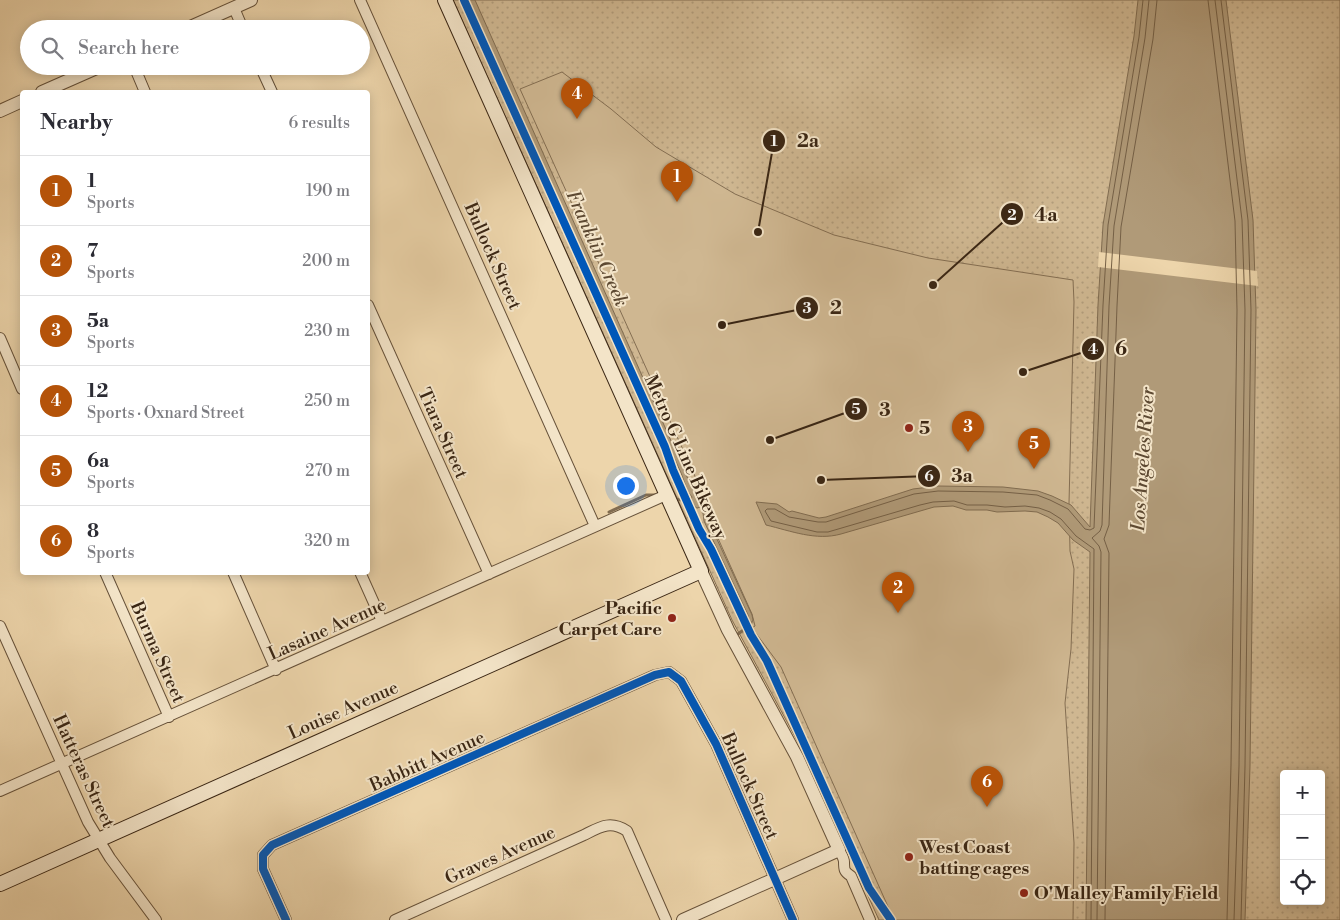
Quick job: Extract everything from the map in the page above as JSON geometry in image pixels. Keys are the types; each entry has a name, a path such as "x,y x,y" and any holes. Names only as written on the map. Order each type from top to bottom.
{"main road":[{"path":"444,0 701,571"},
{"name":"Louise Avenue","path":"0,884 701,571"}],"street":[{"path":"207,20 251,0"},
{"name":"Bullock Street","path":"360,0 369,20"},
{"path":"234,8 239,20"},
{"name":"Bullock Street","path":"370,22 595,526"},
{"path":"47,90 81,75"},
{"path":"138,75 145,90"},
{"path":"264,75 271,90"},
{"path":"0,111 20,103"},
{"name":"Tiara Street","path":"370,309 488,574"},
{"path":"0,338 20,384"},
{"name":"Lasaine Avenue","path":"0,791 276,670 666,495"},
{"path":"701,571 728,630 797,757 844,861 843,867 851,876 870,920"},
{"name":"Burma Street","path":"106,575 169,717"},
{"path":"233,575 276,670"},
{"path":"361,575 382,621"},
{"name":"Hatteras Street","path":"0,626 5,650 62,764 88,822 98,840 156,920"},
{"name":"Bullock Street","path":"669,672 681,681 716,744 793,920"},
{"name":"Babbitt Avenue","path":"286,920 263,869 264,855 272,845 655,675 669,672"},
{"name":"Graves Avenue","path":"395,920 600,827 612,825 620,826 627,831 632,839 666,920"},
{"path":"683,920 839,850"}],"shaded area":[{"path":"453,0 1340,0 1340,920 879,920 799,744 732,620"},
{"path":"562,72 611,109 656,147 735,194 834,235 928,258 1073,280 1069,503 1070,551 1074,569 1071,649 1065,703 1074,843 1073,920 894,920 781,667 752,628 755,626 752,614 708,516 708,505 520,89"}],"water":[{"path":"469,0 475,0 692,488 696,494 703,498 710,524 752,615 753,620 750,626 748,615 704,521 704,506 695,507 691,499 692,497 688,492"},
{"name":"Los Angeles River","path":"1138,0 1226,0 1253,220 1256,310 1250,766 1245,920 1086,920 1090,552 1073,540 1058,523 1037,512 997,512 966,510 953,506 934,507 841,534 813,536 766,525 756,502 777,504 789,512 792,511 819,518 913,489 938,486 1003,487 1038,491 1052,496 1071,505 1090,527 1098,305 1103,225 1134,36"}],"pier":[{"path":"1099,252 1257,271 1258,286 1098,267"}],"waterway":[{"path":"609,512 646,495 657,495"},
{"path":"673,499 683,500"},
{"path":"735,636 745,629 750,622"}],"cycle path":[{"name":"Metro G Line Bikeway","path":"464,0 665,447 699,529 711,549 751,635 767,661 869,888 891,920"},
{"path":"286,920 263,869 263,855 272,845 655,675 669,672 681,681 716,744 793,920"}],"place":[{"name":"12","path":"577,119"},
{"name":"1","path":"677,202"},
{"name":"2a","path":"758,232"},
{"name":"4a","path":"933,285"},
{"name":"2","path":"722,325"},
{"name":"6","path":"1023,372"},
{"name":"5","path":"909,428"},
{"name":"3","path":"770,440"},
{"name":"5a","path":"968,452"},
{"name":"6a","path":"1034,469"},
{"name":"3a","path":"821,480"},
{"name":"7","path":"898,613"},
{"name":"Pacific Carpet Care","path":"672,618"},
{"name":"8","path":"987,807"},
{"name":"West Coast batting cages","path":"909,857"},
{"name":"O'Malley Family Field","path":"1024,893"}],"water label":[{"name":"Franklin Creek","path":"598,248"}]}
